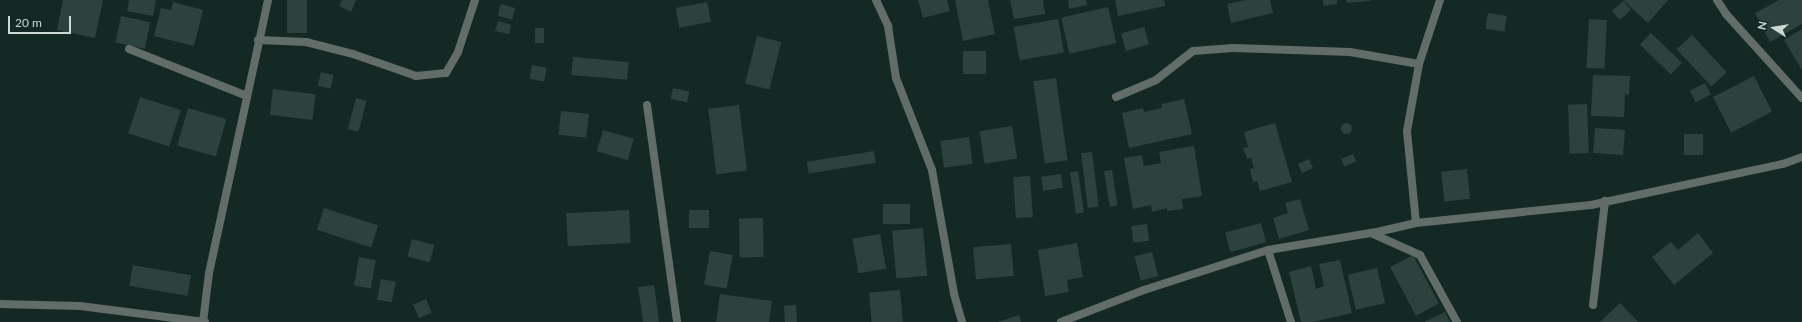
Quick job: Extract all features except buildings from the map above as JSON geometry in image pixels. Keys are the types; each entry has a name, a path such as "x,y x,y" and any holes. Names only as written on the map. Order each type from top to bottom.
{"street":[{"path":"0,304 80,306 204,322 209,273 258,40 268,0"},
{"path":"258,40 306,42 353,54 416,76 446,73 458,52 475,0"},
{"path":"876,0 888,26 896,78 932,170 954,294 962,322"},
{"path":"1416,223 1407,131 1419,64 1440,0"},
{"path":"1717,0 1726,14 1802,98"},
{"path":"1116,97 1156,80 1193,51 1233,48 1350,52 1419,64"},
{"path":"129,49 247,96"},
{"path":"647,105 677,322"},
{"path":"1061,322 1144,290 1268,250 1372,233 1416,223 1605,201 1782,164 1802,157"},
{"path":"1592,305 1605,201"},
{"path":"1372,233 1420,255 1457,322"},
{"path":"1268,250 1291,322"}]}
